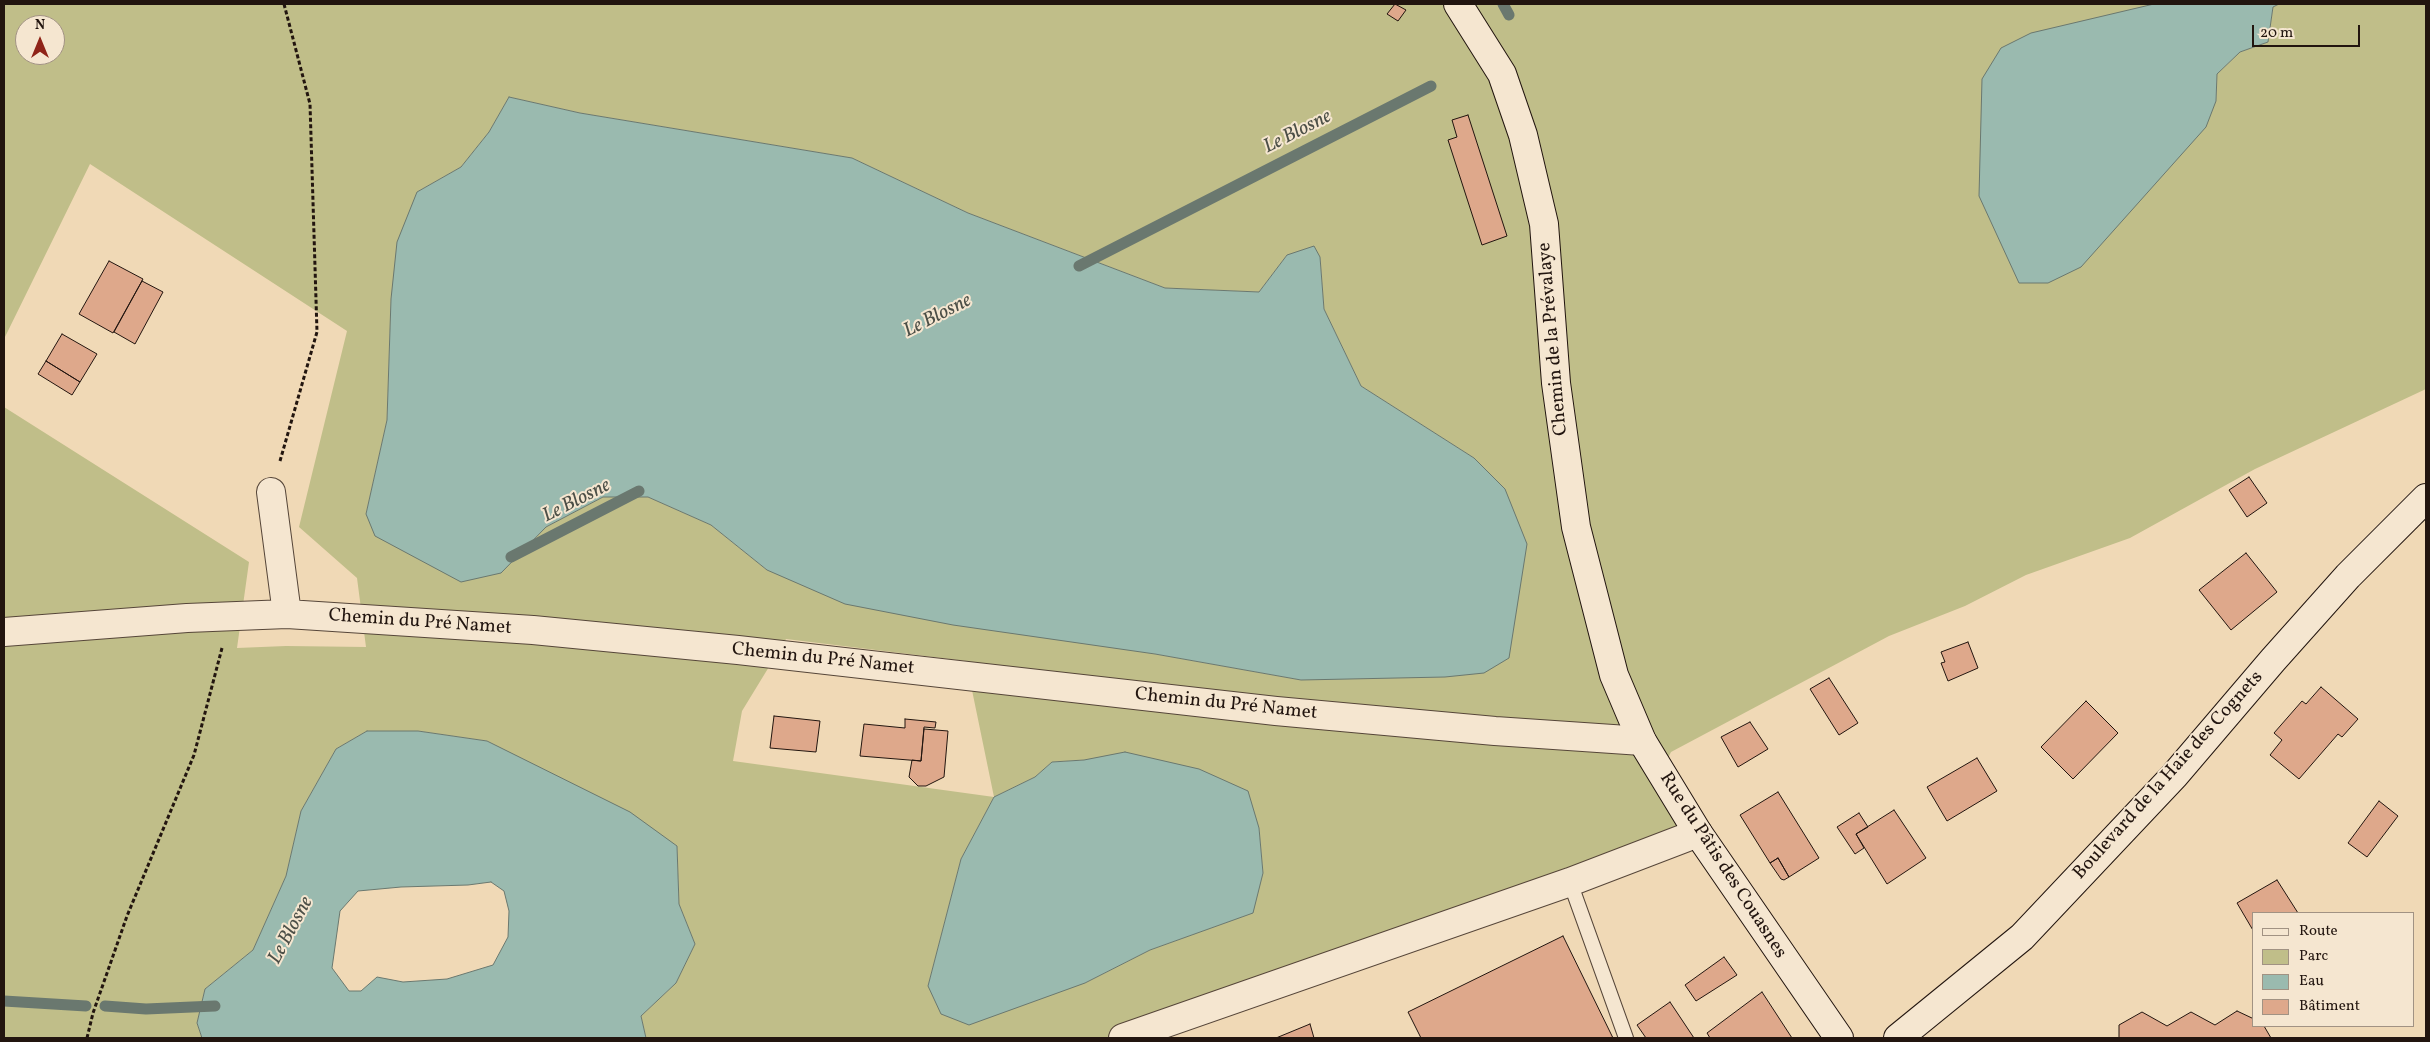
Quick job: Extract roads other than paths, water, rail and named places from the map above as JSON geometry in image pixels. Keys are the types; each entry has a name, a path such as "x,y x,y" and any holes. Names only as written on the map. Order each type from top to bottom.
{"street":[{"name":"Chemin de la Prévalaye","path":"1458,4 1502,74 1524,135 1544,224 1556,383 1576,527 1618,686"},
{"path":"271,492 287,614"},
{"name":"Boulevard de la Haie des Cognets","path":"1898,1038 2022,937 2167,783 2348,576 2426,498"},
{"name":"Chemin du Pré Namet","path":"4,632 230,616 287,614 543,631 738,650 1276,711 1494,731 1642,742"},
{"name":"Rue du Pâtis des Couasnes","path":"1618,686 1642,742 1698,833 1839,1038"},
{"path":"1124,1038 1570,882 1698,833"}],"lane":[{"path":"1570,882 1626,1038"}],"water":[{"path":"2154,4 2279,4 2273,7 2268,42 2240,52 2217,74 2216,101 2206,127 2081,267 2048,283 2019,283 1979,196 1982,79 2001,48 2031,33"},
{"path":"509,97 580,113 852,158 968,213 1165,288 1259,292 1287,255 1314,246 1320,257 1324,309 1361,386 1474,458 1505,489 1527,544 1509,658 1484,673 1445,677 1301,680 1155,654 953,625 845,604 767,570 711,525 648,497 603,497 546,527 501,573 461,582 375,536 366,514 387,420 391,299 397,242 417,192 461,167 489,132"},
{"path":"367,731 418,731 487,741 630,812 677,846 679,904 695,944 676,983 641,1016 646,1038 202,1038 197,1023 205,989 253,950 286,876 301,811 336,749","holes":["491,882 504,891 509,911 508,937 493,965 447,979 403,982 377,977 361,991 349,991 332,968 340,911 358,891"]},
{"path":"1125,752 1199,769 1248,791 1259,828 1263,873 1253,913 1150,950 1085,983 969,1025 941,1014 928,986 961,859 994,797 1035,777 1052,762 1084,760"}],"waterway":[{"name":"Le Blosne","path":"1503,4 1509,15"},
{"name":"Le Blosne","path":"1079,266 1431,86"},
{"name":"Le Blosne","path":"511,557 639,491"},
{"name":"Le Blosne","path":"4,1001 86,1006"},
{"name":"Le Blosne","path":"105,1006 146,1009 215,1006"}]}
